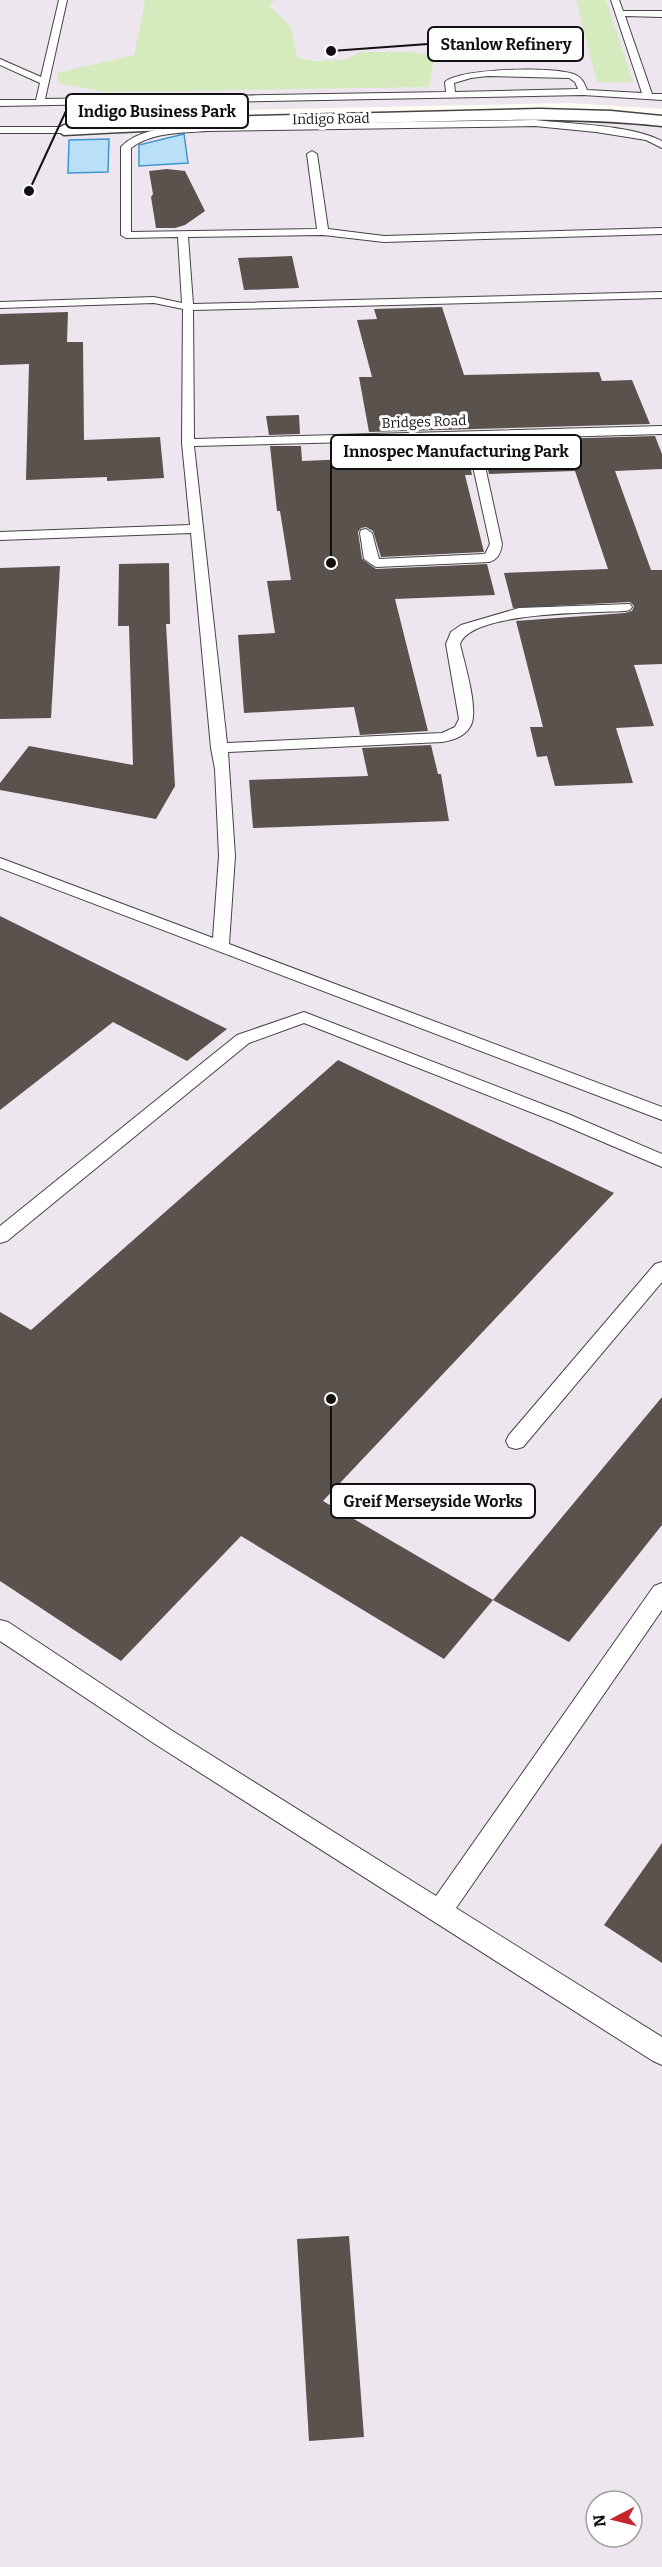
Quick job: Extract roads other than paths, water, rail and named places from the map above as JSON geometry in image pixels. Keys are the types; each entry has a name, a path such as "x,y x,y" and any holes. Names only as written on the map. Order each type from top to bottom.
{"street":[{"name":"Indigo Road","path":"64,130 255,121 530,115 611,116 662,121"}],"lane":[{"path":"40,102 63,0"},
{"path":"615,0 648,96"},
{"path":"620,12 662,14"},
{"path":"0,62 44,82"},
{"path":"451,94 449,82 452,79 477,74 571,76 579,81 583,92"},
{"path":"0,103 583,92 662,98"},
{"path":"662,146 649,138 596,129 535,123 207,128 165,133 132,140 126,147 126,235 323,232 384,239 662,231"},
{"name":"Indigo Road","path":"0,130 64,130"},
{"path":"312,154 323,232"},
{"path":"183,235 188,307 188,443 195,529 222,769 227,856 221,946"},
{"path":"0,305 154,300 188,307 662,295"},
{"name":"Bridges Road","path":"188,443 662,430"},
{"path":"366,532 371,559 376,563 489,558 495,552 496,544 472,435"},
{"path":"0,536 195,529"},
{"path":"218,748 442,738 459,733 467,724 467,713 453,644 456,635 466,628 519,612 626,607"},
{"path":"0,862 662,1114"},
{"path":"0,1236 243,1039 304,1017 562,1118 662,1161"},
{"path":"516,1441 662,1269"},
{"path":"440,1911 662,1592"},
{"path":"0,1629 163,1737 662,2052"}],"water":[{"path":"184,134 188,163 139,166 139,145"},
{"path":"109,139 108,172 68,173 69,140"}],"place":[{"name":"Stanlow Refinery","path":"331,51"},
{"name":"Indigo Business Park","path":"29,191"},
{"name":"Innospec Manufacturing Park","path":"331,563"},
{"name":"Greif Merseyside Works","path":"331,1399"}]}
